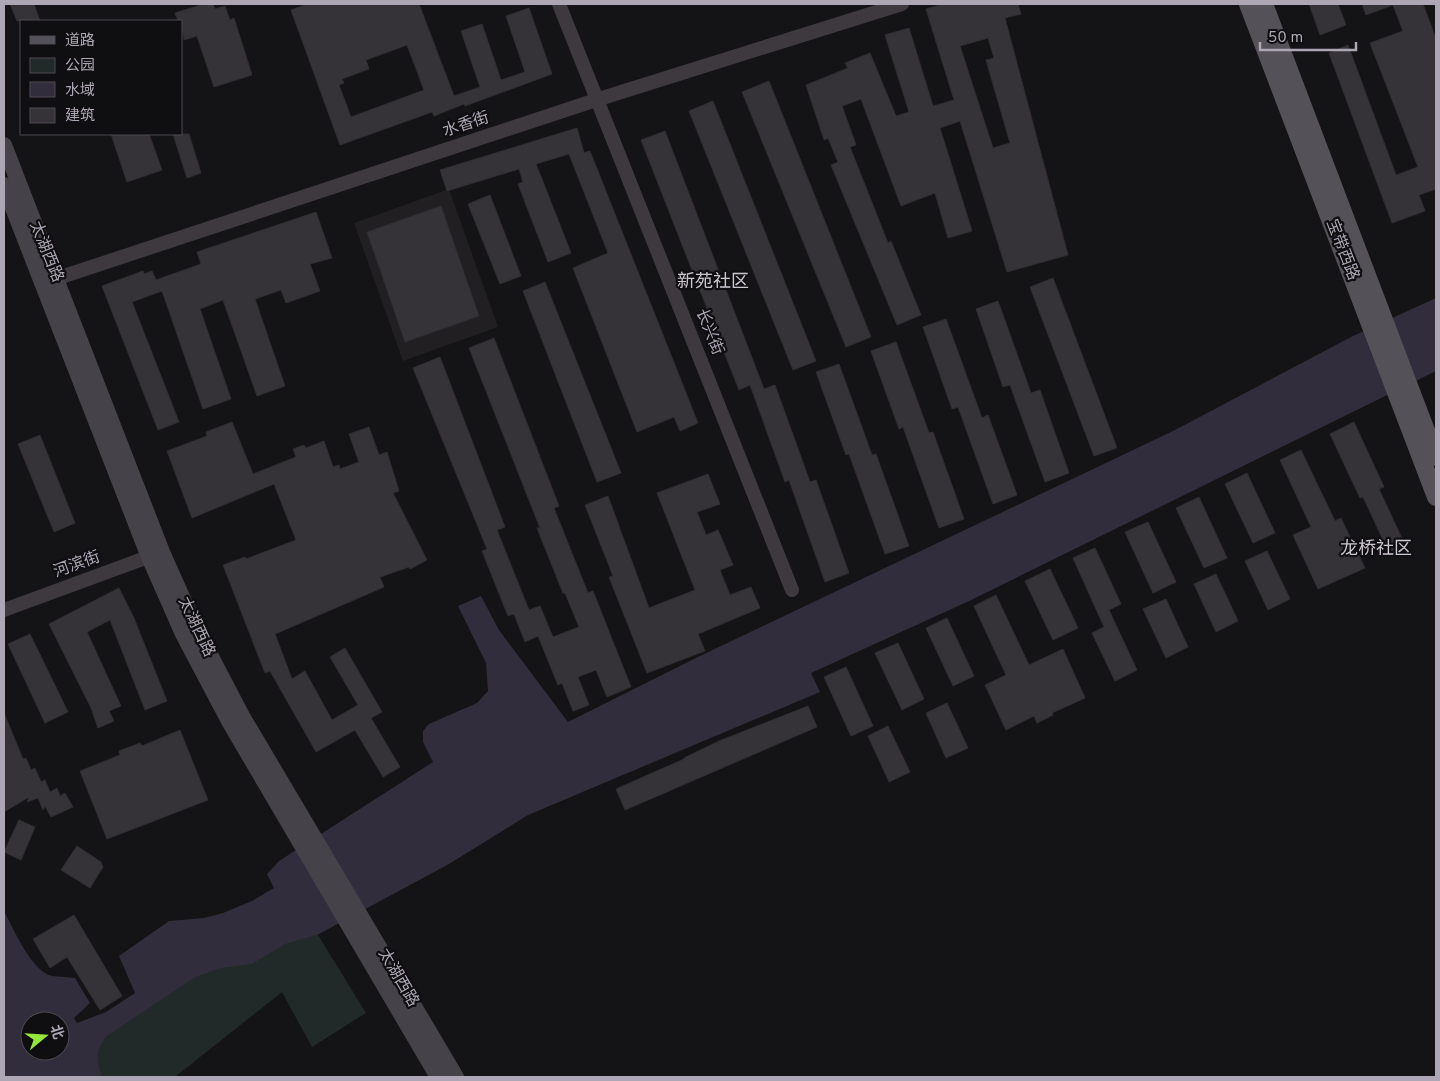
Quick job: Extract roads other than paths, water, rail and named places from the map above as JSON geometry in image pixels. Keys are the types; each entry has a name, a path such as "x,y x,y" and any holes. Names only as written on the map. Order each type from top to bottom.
{"main road":[{"name":"宝带西路","path":"1248,4 1376,318"},
{"name":"宝带西路","path":"1264,4 1404,396 1436,497"},
{"name":"太湖西路","path":"4,145 50,281 156,555 307,840 357,923 456,1077"},
{"name":"太湖西路","path":"4,185 50,281"},
{"name":"宝带西路","path":"1404,396 1436,457"},
{"name":"太湖西路","path":"357,923 438,1077"}],"street":[{"name":"长兴街","path":"559,4 599,99 792,590"},
{"name":"水香街","path":"50,281 599,99 902,4"},
{"name":"河滨街","path":"4,610 156,555"}],"water":[{"path":"1436,298 1436,371 967,602 811,673 820,692 528,815 449,864 319,934 285,944 252,964 221,968 195,977 107,1036 100,1046 98,1055 102,1077 4,1077 4,911 18,938 37,967 52,976 75,978 90,1003 74,1018 77,1023 106,1012 135,993 119,956 169,921 204,918 223,913 252,901 274,888 267,874 279,861 433,762 423,742 423,731 429,724 477,703 488,691 486,663 458,606 481,596 499,630 568,722 698,657 1175,430 1353,336"}],"district":[{"name":"新苑社区","path":"713,282"},
{"name":"龙桥社区","path":"1376,549"}]}
